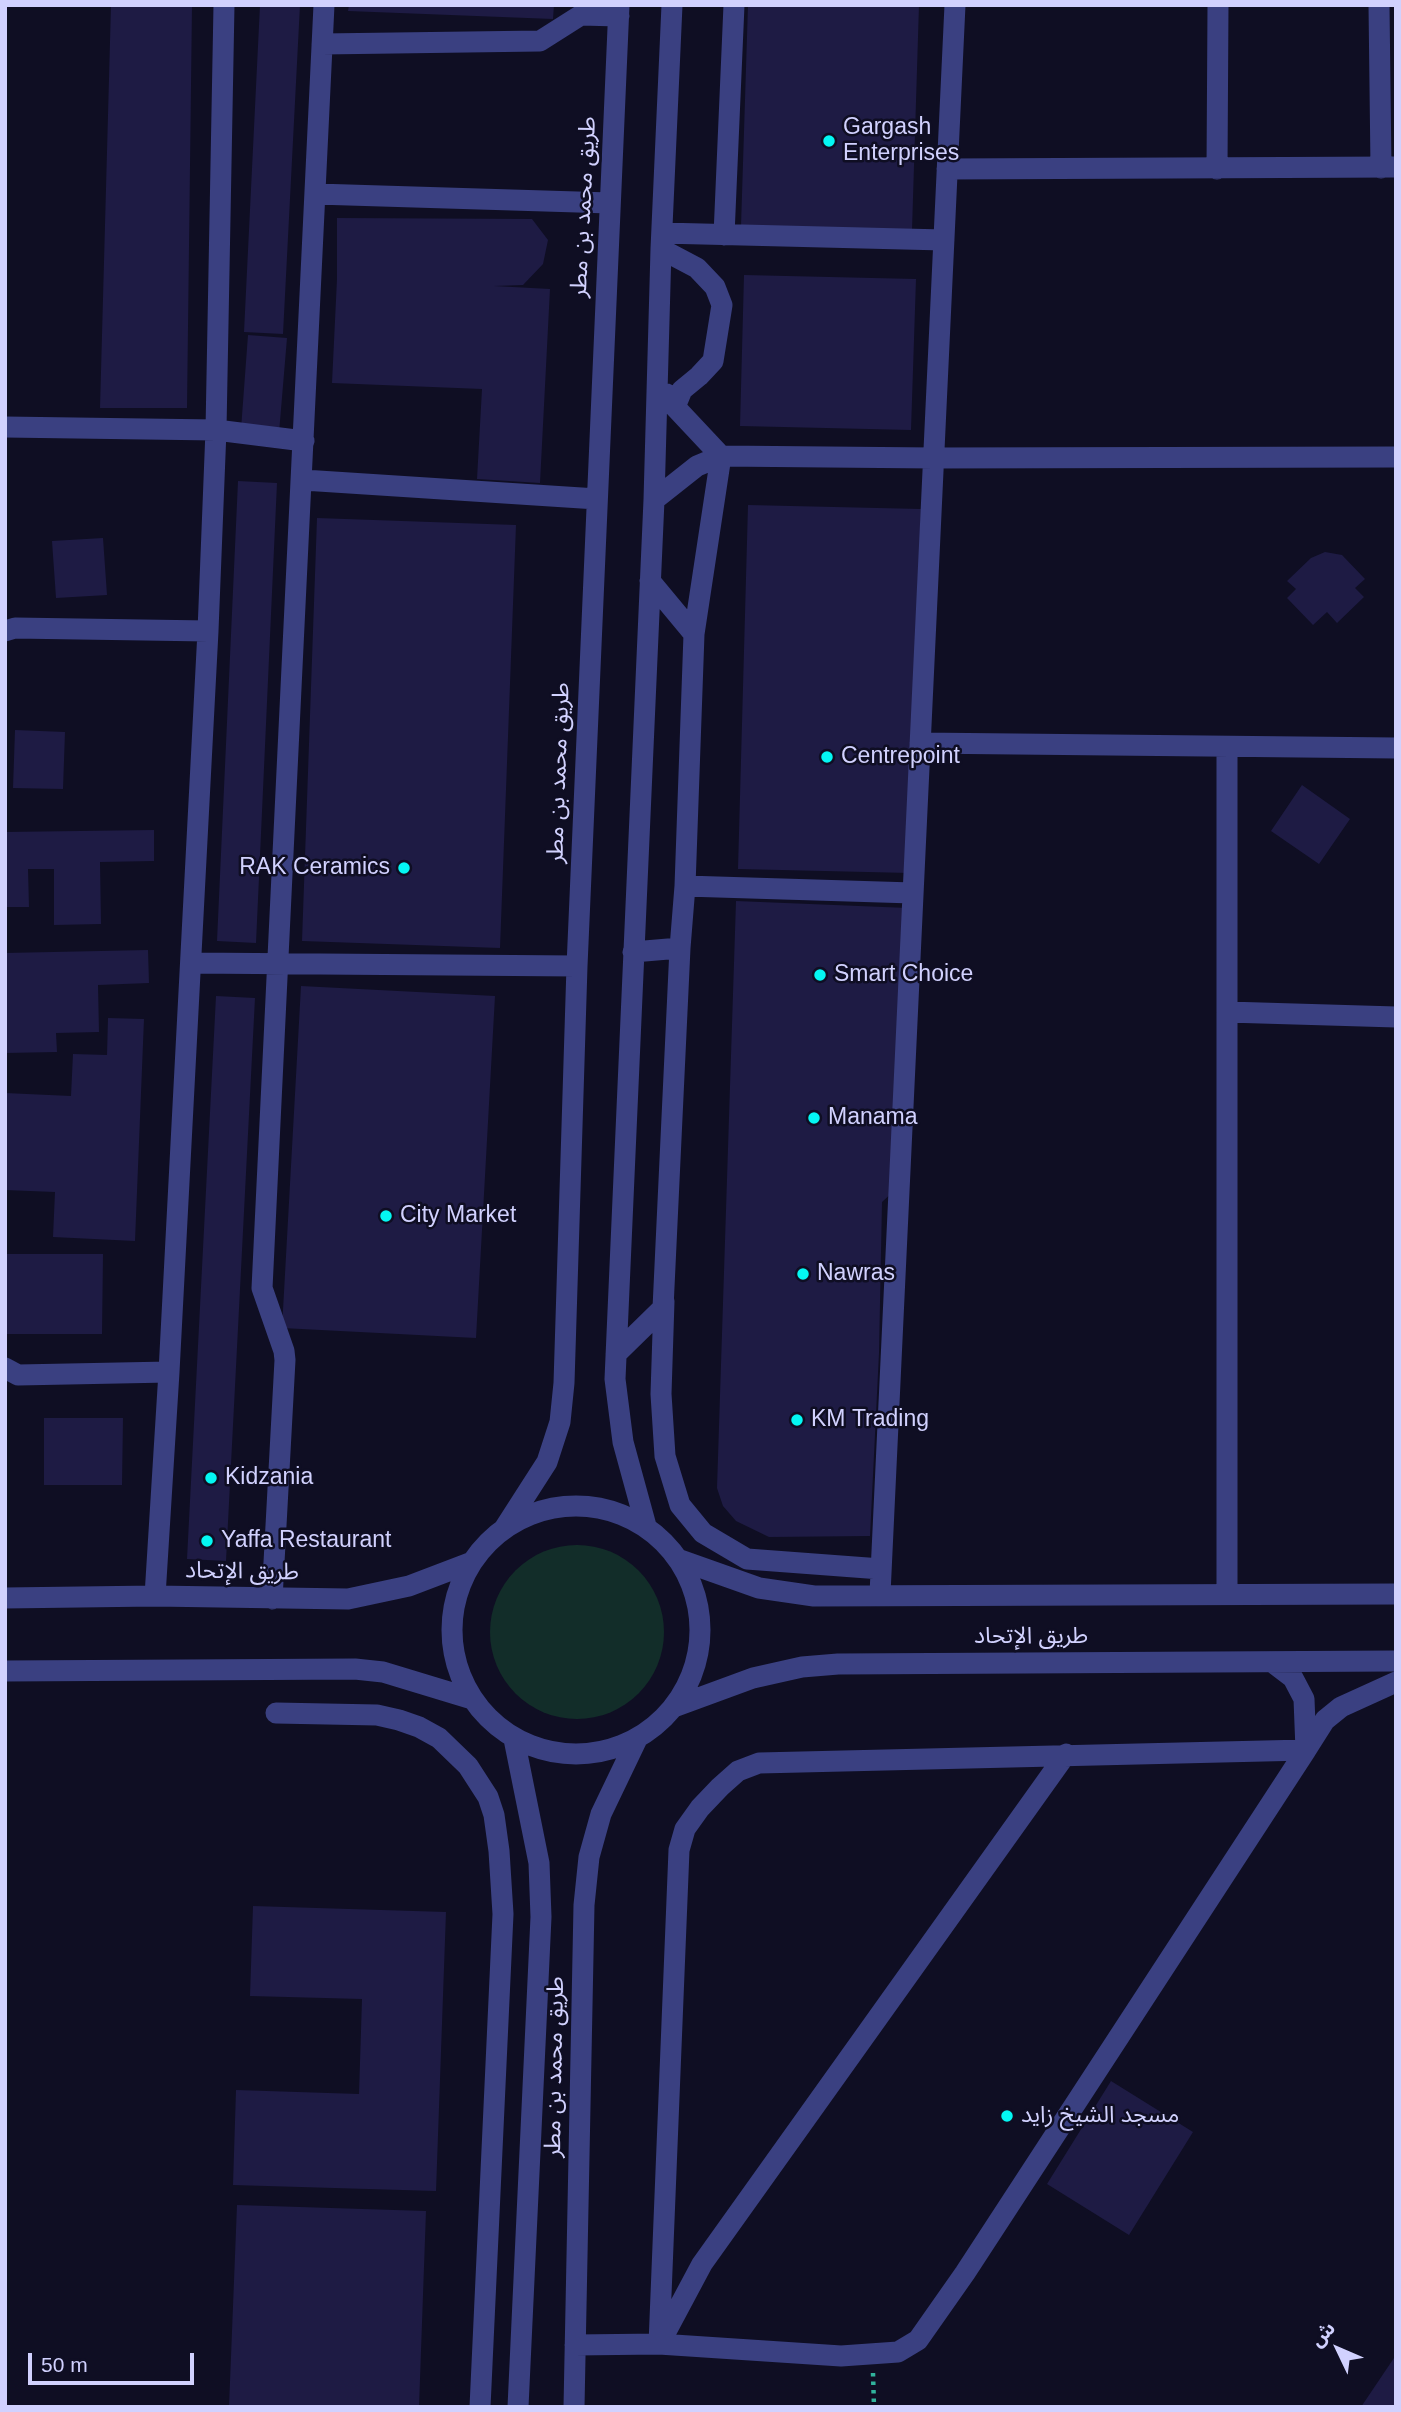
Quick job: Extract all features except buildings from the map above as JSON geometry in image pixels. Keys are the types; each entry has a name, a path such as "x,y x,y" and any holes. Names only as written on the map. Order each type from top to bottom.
{"street":[{"path":"155,1596 208,631 216,430 224,5"},
{"path":"272,1599 285,1360 262,1288 324,5"},
{"path":"646,1526 619,1423 615,1379 654,500 672,5"},
{"path":"723,234 734,5"},
{"path":"880,1594 955,5"},
{"path":"1217,169 1218,5"},
{"path":"947,169 1388,167 1379,5"},
{"path":"322,44 540,41 581,15 619,11"},
{"name":"طريق محمد بن مطر","path":"504,1529 547,1462 559,1422 564,1383 577,966 619,11"},
{"path":"316,194 610,202"},
{"path":"662,241 723,234 944,240"},
{"path":"662,241 697,268 715,287 722,305 713,361 682,390 675,407"},
{"path":"658,377 675,407 721,456"},
{"path":"5,427 216,430 304,441"},
{"path":"721,456 694,634 661,1394 665,1456 680,1505 703,1534 747,1559 881,1569"},
{"path":"654,500 697,466 721,456 1396,457"},
{"path":"303,480 597,499"},
{"path":"650,581 694,634"},
{"path":"5,631 15,628 208,631"},
{"path":"920,743 1396,748"},
{"path":"1227,748 1227,1594"},
{"path":"685,886 914,893"},
{"path":"633,952 680,948"},
{"path":"191,962 577,966"},
{"path":"1227,1012 1396,1017"},
{"path":"616,1354 663,1308 665,1284"},
{"path":"5,1368 18,1375 169,1372"},
{"path":"559,1506 590,1506 619,1513 646,1526 664,1541 680,1560 692,1583 699,1608 701,1635 697,1661 688,1685 663,1720 636,1739 613,1749 588,1755 562,1754 537,1749 514,1739 491,1721 472,1699 459,1674 452,1645 452,1616 459,1588 472,1562 492,1538 504,1529 530,1514 559,1506"},
{"name":"طريق اﻹتحاد","path":"680,1560 759,1588 814,1596 1396,1594"},
{"name":"طريق اﻹتحاد","path":"5,1598 155,1596 348,1599 409,1586 472,1562"},
{"name":"طريق اﻹتحاد","path":"674,1707 760,1676 802,1667 838,1664 1396,1661"},
{"path":"1272,1662 1293,1678 1304,1699 1306,1750"},
{"path":"5,1671 355,1669 383,1672 472,1699"},
{"path":"575,2345 659,2344 841,2356 898,2352 909,2347 925,2330 988,2239 1325,1720 1341,1707 1396,1682"},
{"path":"276,1713 377,1715 398,1720 439,1738 456,1752 479,1781 494,1815 503,1914 480,2407"},
{"name":"طريق محمد بن مطر","path":"514,1739 539,1863 541,1917 518,2407"},
{"name":"طريق محمد بن مطر","path":"574,2407 584,1905 589,1857 601,1814 636,1739"},
{"path":"659,2344 679,1850 685,1829 700,1808 738,1771 759,1763 1306,1750"},
{"path":"659,2344 702,2264 1066,1754"},
{"path":"503,1914 541,1917"},
{"path":"495,2077 533,2080"},
{"path":"491,2185 527,2186"},
{"path":"486,2270 523,2273"},
{"path":"482,2358 520,2360"}],"path":[{"path":"872,2355 874,2407"}],"green space":[{"path":"577,1545 610,1552 639,1570 657,1599 664,1632 657,1665 639,1694 610,1712 577,1719 544,1712 515,1694 497,1665 490,1632 497,1599 515,1570 544,1552"}],"place":[{"name":"Gargash Enterprises","path":"829,141"},
{"name":"Centrepoint","path":"827,757"},
{"name":"RAK Ceramics","path":"404,868"},
{"name":"Smart Choice","path":"820,975"},
{"name":"Manama","path":"814,1118"},
{"name":"City Market","path":"386,1216"},
{"name":"Nawras","path":"803,1274"},
{"name":"KM Trading","path":"797,1420"},
{"name":"Kidzania","path":"211,1478"},
{"name":"Yaffa Restaurant","path":"207,1541"},
{"name":"مسجد الشيخ زايد","path":"1007,2116"}]}
